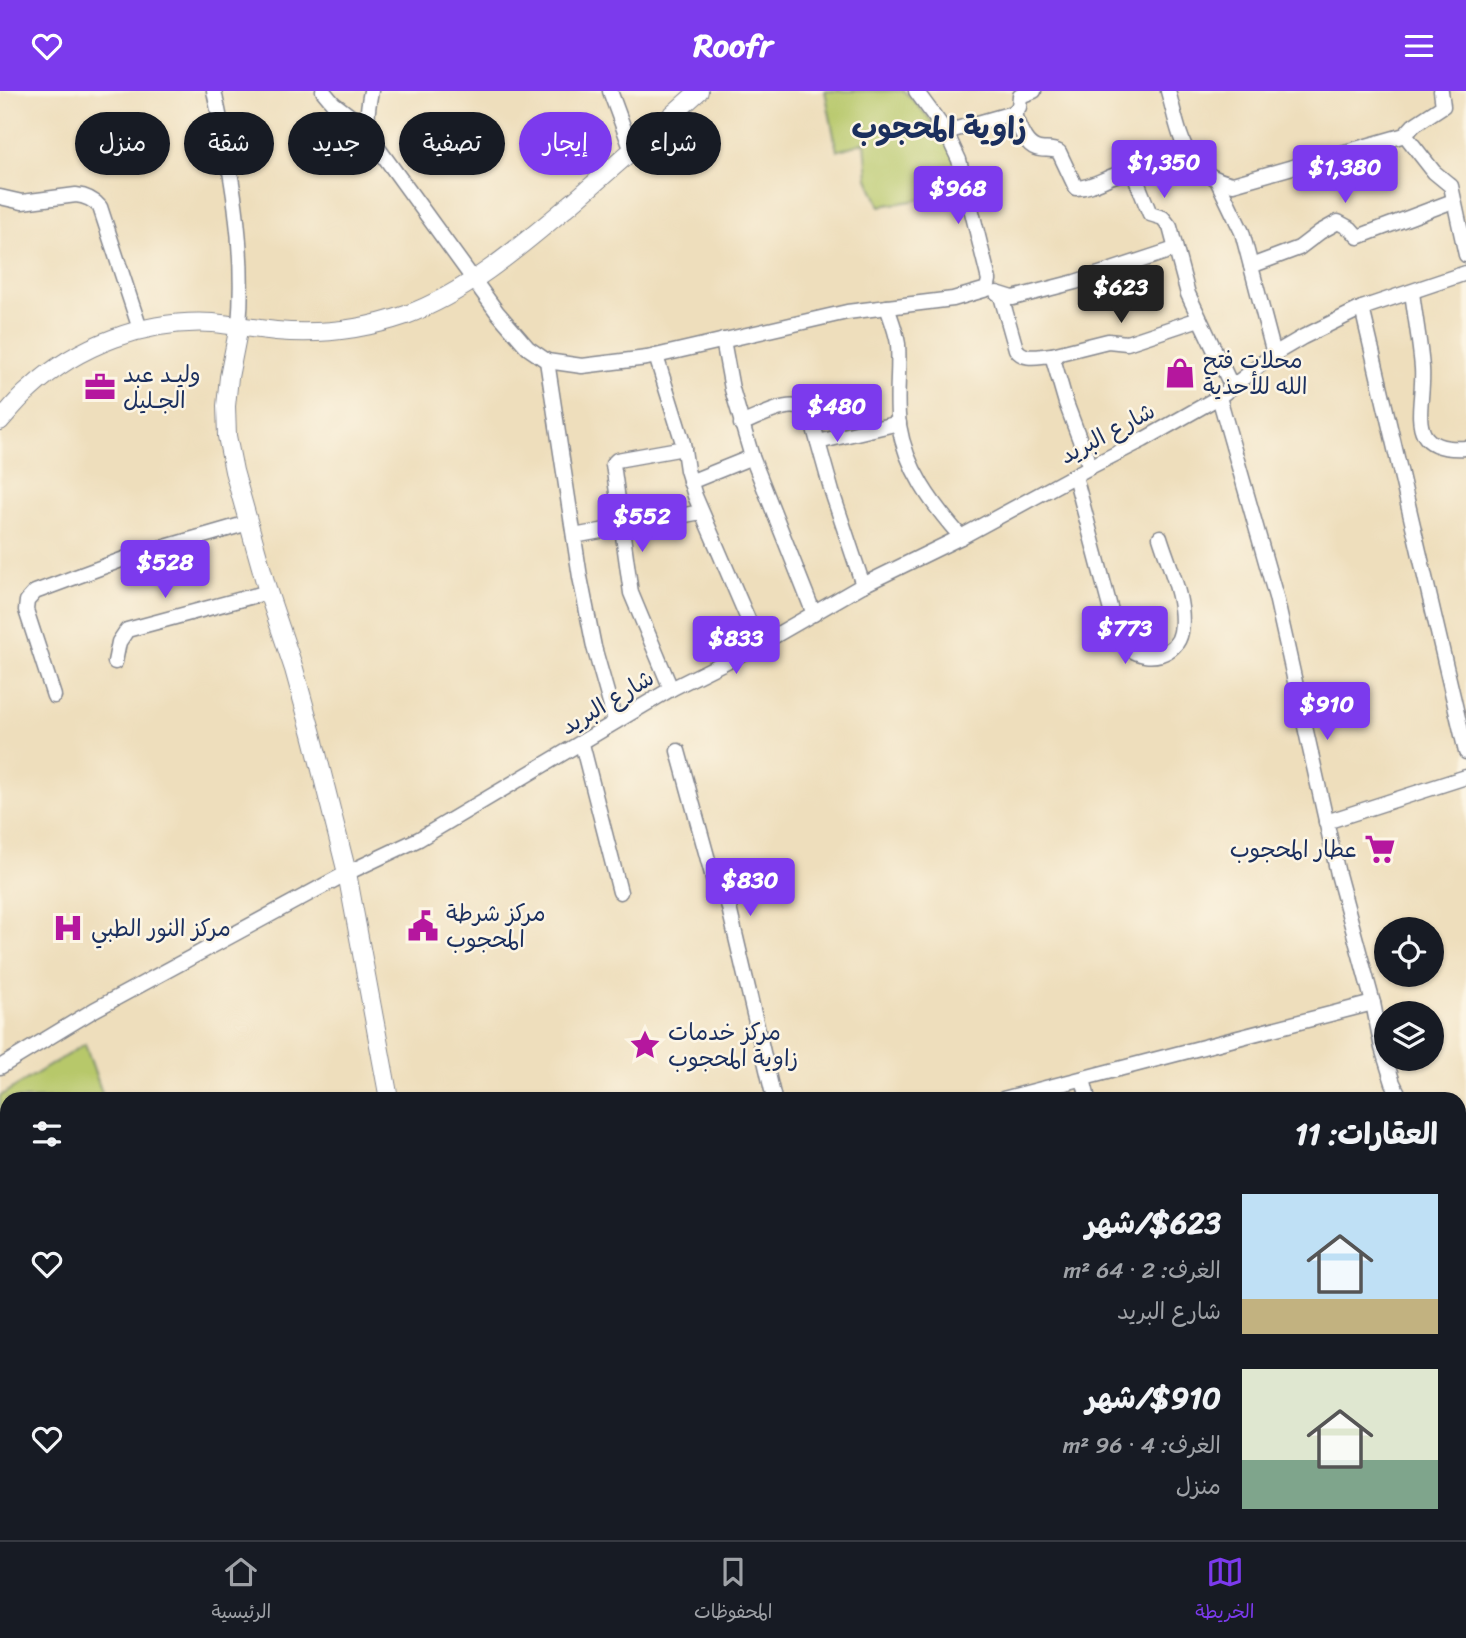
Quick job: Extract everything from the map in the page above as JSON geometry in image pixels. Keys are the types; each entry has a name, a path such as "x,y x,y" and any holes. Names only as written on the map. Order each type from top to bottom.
{"street":[{"path":"214,91 232,184 240,244 242,293 229,377 227,436 248,523 301,695 346,873 388,1092"},
{"path":"323,91 345,112"},
{"path":"367,112 371,91"},
{"path":"610,91 626,135"},
{"path":"676,112 699,91"},
{"path":"916,91 946,132 959,160 989,280 987,289"},
{"path":"946,132 1013,113 1019,107 1020,96 1034,91"},
{"path":"1168,91 1184,147 1195,164 1210,177 1239,183 1405,135 1414,125 1443,106 1441,91"},
{"path":"1013,113 1026,141 1038,149 1059,152 1076,188 1087,187 1124,172 1133,172 1148,210 1153,216 1163,218 1167,222 1188,295 1232,387"},
{"path":"1405,135 1434,172 1451,186 1466,255"},
{"path":"0,421 29,390 61,364 103,343 140,329 187,323 307,332 335,331 407,315 473,281 544,226 626,156"},
{"path":"385,158 473,281 519,339 547,361 582,366 656,356 847,312 953,299 987,289 1013,298 1075,282 1175,249"},
{"path":"1217,180 1242,232 1274,354"},
{"path":"0,197 22,202 84,195 96,202 100,207 140,329"},
{"path":"1251,266 1299,248 1338,222 1351,229 1358,237 1453,201"},
{"name":"شارع البريد","path":"0,1067 94,1010 346,873 419,839 671,689 759,645 863,585 961,537 1143,440 1219,397 1274,354 1303,337 1362,308 1466,274"},
{"path":"1412,292 1422,367 1420,424 1429,439 1438,445 1449,449 1466,448"},
{"path":"1001,296 1016,349 1020,355 1026,357 1052,355 1108,341 1127,343 1199,319"},
{"path":"887,307 898,346 899,423 912,470 940,514 961,537"},
{"path":"1362,308 1466,752"},
{"path":"723,340 741,424 814,614"},
{"path":"1052,355 1066,404 1090,467"},
{"path":"656,356 684,448 690,482 759,645"},
{"path":"547,361 580,577 594,647 615,721"},
{"path":"1219,397 1276,597 1326,822 1386,1060 1398,1092"},
{"path":"741,424 796,405 810,414 863,585"},
{"path":"818,442 899,423"},
{"path":"671,689 631,593 613,469 614,462 684,448"},
{"path":"690,482 752,457"},
{"path":"1076,476 1115,626 1125,645 1147,655 1168,652 1176,645 1181,633 1180,602 1160,537"},
{"path":"574,536 702,512"},
{"path":"54,696 26,610 27,601 35,592 124,559 248,523"},
{"path":"115,662 119,642 127,630 268,592"},
{"path":"582,744 620,892"},
{"path":"678,751 714,883 726,895 772,1092"},
{"path":"1326,822 1466,777"},
{"path":"1031,1092 1373,1003"},
{"path":"1083,1079 1086,1092"}],"green space":[{"path":"825,91 904,91 943,135 951,150 957,163 957,175 952,185 927,198 880,206 868,179 865,142 837,151"},
{"path":"85,1044 102,1092 7,1092"}],"place":[{"name":"محلات فتح الله للأحذية","path":"1180,373"},
{"name":"وليـد عبد الجـليل","path":"100,387"},
{"name":"عطار المحجوب","path":"1380,849"},
{"name":"مركز شرطة المحجوب","path":"423,926"},
{"name":"مركز النور الطبي","path":"68,928"},
{"name":"مركز خدمات زاوية المحجوب","path":"645,1045"}],"district":[{"name":"زاوية المحجوب","path":"939,128"}]}
